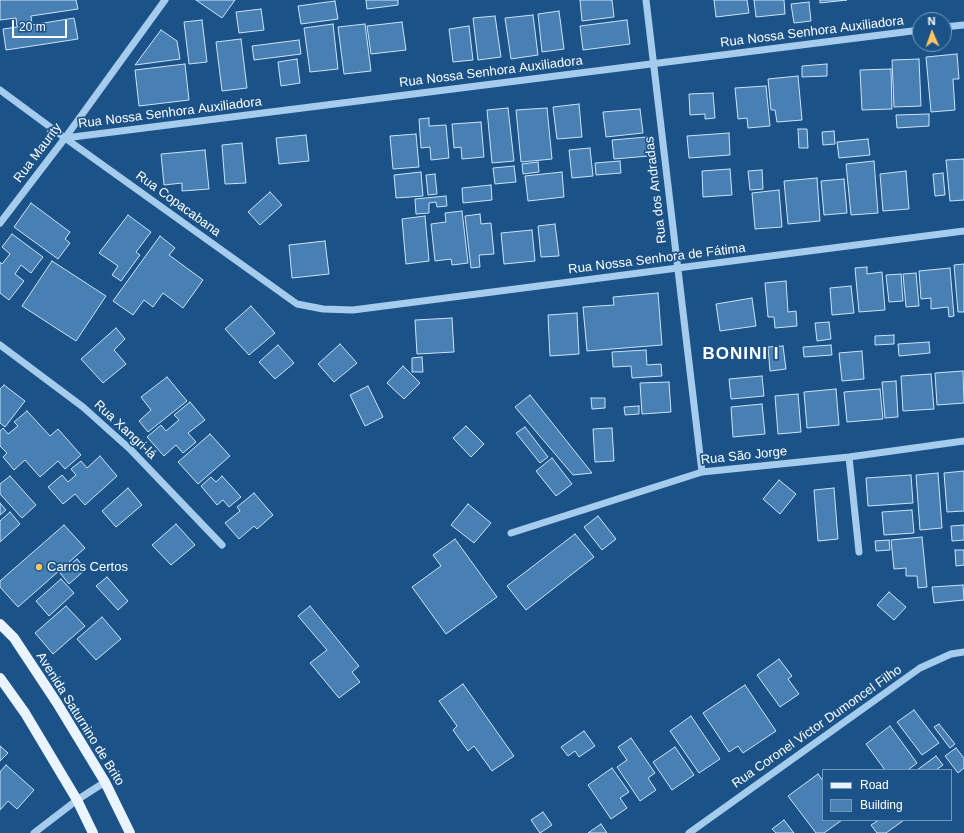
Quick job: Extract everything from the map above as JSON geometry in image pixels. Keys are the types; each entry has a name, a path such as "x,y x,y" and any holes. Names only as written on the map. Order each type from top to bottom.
{"main road":[{"name":"Avenida Saturnino de Brito","path":"0,624 14,638 57,703 105,782 130,833"},
{"path":"0,678 25,713 77,800 93,833"}],"street":[{"name":"Rua Maurity","path":"0,223 65,138 165,0"},
{"name":"Rua dos Andradas","path":"646,0 702,472"},
{"path":"952,26 964,25"},
{"name":"Rua Nossa Senhora Auxiliadora","path":"65,138 912,31"},
{"name":"Rua Copacabana","path":"0,90 297,304 323,309 353,310"},
{"name":"Rua Nossa Senhora de Fátima","path":"353,310 964,232"},
{"name":"Rua Xangri-lá","path":"0,345 83,407 131,450 222,545"},
{"name":"Rua São Jorge","path":"511,533 702,472 849,457 964,441"},
{"path":"849,457 859,552"},
{"name":"Rua Coronel Victor Dumoncel Filho","path":"689,833 920,668 951,654 964,652"},
{"path":"34,833 77,800 105,782"}],"building":[{"path":"0,0 76,0 78,9 31,16 32,25 74,18 78,39 6,50 3,29 17,27 16,18 0,20"},
{"path":"196,0 235,0 222,18"},
{"path":"366,0 398,0 398,5 367,9"},
{"path":"580,0 612,0 614,17 582,21"},
{"path":"714,0 747,0 749,13 716,17"},
{"path":"754,0 784,0 785,14 756,17"},
{"path":"820,0 847,0 820,3"},
{"path":"335,1 338,19 301,24 298,6"},
{"path":"809,2 811,21 794,23 791,4"},
{"path":"261,9 264,30 239,33 236,12"},
{"path":"559,11 564,49 542,52 538,14"},
{"path":"533,15 538,55 511,59 505,18"},
{"path":"495,16 501,57 478,60 473,18"},
{"path":"202,20 207,62 189,64 184,22"},
{"path":"627,20 630,44 583,50 580,26"},
{"path":"402,22 406,50 371,54 367,26"},
{"path":"333,24 338,69 310,72 304,28"},
{"path":"365,24 371,71 344,74 338,27"},
{"path":"469,26 473,60 453,62 449,29"},
{"path":"161,30 177,41 180,59 135,65"},
{"path":"241,39 247,88 222,91 216,42"},
{"path":"299,40 301,54 254,60 252,46"},
{"path":"957,54 959,79 953,79 955,110 931,112 926,57"},
{"path":"297,59 300,83 281,86 278,62"},
{"path":"919,59 921,106 894,107 892,60"},
{"path":"185,64 189,100 139,106 135,70"},
{"path":"827,64 827,76 802,77 802,66"},
{"path":"891,69 892,109 862,110 860,70"},
{"path":"798,76 802,120 777,122 775,110 771,110 768,79"},
{"path":"766,86 770,126 748,128 747,118 738,119 735,88"},
{"path":"713,93 715,118 705,119 705,114 690,115 689,94"},
{"path":"579,104 582,137 557,139 553,107"},
{"path":"508,108 514,161 492,163 487,110"},
{"path":"547,108 552,159 521,162 516,110"},
{"path":"640,109 643,133 606,137 603,112"},
{"path":"929,114 929,126 897,128 896,115"},
{"path":"429,118 429,126 446,125 449,158 431,160 430,147 421,148 419,119"},
{"path":"481,122 484,157 462,159 461,147 454,148 452,124"},
{"path":"798,129 807,129 808,148 799,148"},
{"path":"834,131 835,144 823,145 822,132"},
{"path":"729,133 730,155 689,158 687,136"},
{"path":"416,134 419,167 393,169 390,136"},
{"path":"306,135 309,161 279,164 276,138"},
{"path":"647,137 649,156 614,159 612,140"},
{"path":"868,139 870,155 839,158 837,142"},
{"path":"242,143 246,183 225,184 222,145"},
{"path":"590,148 593,176 572,178 569,150"},
{"path":"205,150 209,189 182,191 182,183 164,185 161,154"},
{"path":"964,159 964,200 950,201 946,160"},
{"path":"620,161 621,173 596,175 595,163"},
{"path":"874,161 878,213 851,215 846,164"},
{"path":"538,162 539,172 523,174 522,164"},
{"path":"514,166 516,182 495,184 493,168"},
{"path":"730,169 732,195 703,197 702,171"},
{"path":"762,170 763,189 750,190 748,171"},
{"path":"906,171 909,209 883,211 880,174"},
{"path":"421,172 423,196 396,198 394,175"},
{"path":"562,172 564,197 528,201 525,176"},
{"path":"943,173 945,195 935,196 933,174"},
{"path":"435,174 437,194 428,195 426,175"},
{"path":"817,178 820,221 788,224 784,181"},
{"path":"844,179 847,213 824,215 821,181"},
{"path":"491,185 492,200 463,203 462,188"},
{"path":"779,190 782,227 755,229 752,193"},
{"path":"270,192 282,205 260,225 248,212"},
{"path":"446,196 447,206 437,207 436,202 429,203 429,213 416,214 415,199"},
{"path":"31,203 70,232 65,239 70,243 58,259 14,227"},
{"path":"462,211 468,263 452,265 451,259 435,261 431,224 446,222 445,213"},
{"path":"480,214 481,224 491,223 494,254 479,255 480,267 471,268 465,216"},
{"path":"128,215 151,232 136,252 140,255 121,281 112,275 118,266 99,253"},
{"path":"425,216 429,261 406,264 402,219"},
{"path":"555,224 559,256 541,257 538,226"},
{"path":"532,230 535,261 504,264 501,233"},
{"path":"12,234 43,257 31,273 21,265 15,274 24,281 9,300 0,293 0,262 2,264 10,254 2,247"},
{"path":"160,236 175,248 169,255 203,280 183,308 163,293 153,307 144,300 133,315 113,301"},
{"path":"325,241 329,274 292,278 289,245"},
{"path":"52,261 106,296 76,341 22,306"},
{"path":"964,264 964,312 958,312 954,265"},
{"path":"867,267 867,274 882,272 885,310 859,312 855,268"},
{"path":"950,268 954,316 949,317 948,307 931,309 931,298 921,299 919,271"},
{"path":"916,273 919,306 906,307 903,274"},
{"path":"901,274 903,301 889,302 886,275"},
{"path":"786,281 788,312 796,311 797,326 775,328 774,317 768,317 765,283"},
{"path":"851,286 854,313 832,315 830,288"},
{"path":"658,293 662,345 587,351 583,307 614,305 613,297"},
{"path":"752,298 756,326 720,331 716,304"},
{"path":"251,306 275,333 249,355 225,329"},
{"path":"577,313 579,354 550,356 548,315"},
{"path":"452,318 454,352 417,354 415,320"},
{"path":"829,322 831,339 817,341 815,323"},
{"path":"116,328 125,339 114,350 126,364 103,383 81,359"},
{"path":"894,335 894,344 875,345 875,336"},
{"path":"929,342 930,353 899,356 898,344"},
{"path":"340,344 357,363 334,382 318,364"},
{"path":"278,345 294,363 275,379 259,362"},
{"path":"831,345 832,355 804,357 803,347"},
{"path":"783,346 786,369 770,371 768,347"},
{"path":"646,350 647,365 661,364 662,376 632,378 631,366 613,367 612,352"},
{"path":"862,351 864,379 842,381 839,353"},
{"path":"422,357 423,372 412,372 412,358"},
{"path":"403,366 420,383 404,399 387,383"},
{"path":"963,371 964,403 937,405 935,373"},
{"path":"931,374 934,409 903,411 901,376"},
{"path":"762,376 764,396 731,399 729,379"},
{"path":"167,377 187,401 148,432 139,421 151,410 141,397"},
{"path":"896,381 898,417 885,418 882,382"},
{"path":"669,382 671,412 642,414 640,383"},
{"path":"4,385 25,401 5,427 0,423 0,389"},
{"path":"368,386 383,417 365,426 350,395"},
{"path":"836,389 839,425 807,428 804,392"},
{"path":"880,389 883,419 847,422 844,392"},
{"path":"798,394 801,432 778,434 775,396"},
{"path":"530,395 592,473 573,475 515,407"},
{"path":"591,398 605,398 605,408 592,409"},
{"path":"190,402 205,420 188,433 196,442 183,453 176,445 164,456 147,437 161,425 166,431 179,420 174,415"},
{"path":"762,404 765,434 733,437 731,407"},
{"path":"639,406 639,414 625,415 624,407"},
{"path":"27,411 50,436 58,429 81,455 65,469 58,461 40,477 25,460 14,470 3,457 7,453 0,446 0,431 3,428 8,434 18,426 14,422"},
{"path":"466,426 484,444 471,457 453,438"},
{"path":"525,427 548,457 540,463 516,433"},
{"path":"612,428 614,461 595,462 593,429"},
{"path":"210,434 230,456 198,484 178,462"},
{"path":"100,456 117,476 85,505 75,494 63,504 48,487 62,475 68,482 76,475 71,469 81,461 87,468"},
{"path":"552,458 572,484 556,496 536,471"},
{"path":"964,471 964,511 947,512 944,473"},
{"path":"938,473 942,528 920,530 916,475"},
{"path":"911,475 913,503 868,506 866,478"},
{"path":"10,476 36,505 22,518 0,494 0,484"},
{"path":"222,476 241,497 229,507 223,500 217,505 201,486 211,477 216,482"},
{"path":"779,480 796,494 780,514 763,499"},
{"path":"128,488 142,505 116,527 102,511"},
{"path":"834,488 838,539 818,541 814,490"},
{"path":"254,493 273,515 257,529 254,526 239,539 225,523 240,511 237,507"},
{"path":"0,503 6,510 0,515"},
{"path":"468,504 491,523 474,543 451,525"},
{"path":"912,510 914,533 884,535 882,512"},
{"path":"10,512 20,524 0,542 0,521"},
{"path":"598,516 616,539 602,550 584,527"},
{"path":"176,524 195,545 171,565 152,545"},
{"path":"64,525 85,548 18,607 0,587 0,581"},
{"path":"964,525 964,540 952,541 951,526"},
{"path":"575,534 594,557 526,610 507,586"},
{"path":"922,537 927,587 918,588 917,576 906,576 906,568 894,569 891,540"},
{"path":"455,539 497,597 446,634 412,587 441,566 433,555"},
{"path":"889,540 890,550 876,551 875,541"},
{"path":"955,550 964,550 964,565 956,566"},
{"path":"77,559 86,569 69,584 60,573"},
{"path":"107,577 128,601 118,610 96,586"},
{"path":"61,579 74,593 49,616 36,601"},
{"path":"963,585 964,600 934,603 932,587"},
{"path":"889,592 906,607 894,620 877,605"},
{"path":"66,606 85,626 53,654 35,633"},
{"path":"310,606 359,666 352,672 360,682 339,698 310,663 327,650 298,616"},
{"path":"102,617 121,639 96,660 77,639"},
{"path":"779,659 792,676 788,679 799,694 780,707 757,675"},
{"path":"463,684 514,756 492,771 474,746 468,751 453,730 457,726 439,701"},
{"path":"745,685 776,731 743,753 738,746 729,752 703,713"},
{"path":"914,710 939,743 922,755 897,722"},
{"path":"691,716 720,759 699,773 670,731"},
{"path":"939,724 955,744 950,748 934,727"},
{"path":"890,726 917,763 909,769 884,769 866,744"},
{"path":"584,731 595,746 579,757 575,751 568,756 561,747"},
{"path":"631,738 655,773 648,778 656,790 640,801 617,767 627,760 618,747"},
{"path":"0,746 8,753 0,761"},
{"path":"675,747 694,775 672,790 653,762"},
{"path":"956,748 964,758 964,768 958,773 945,756"},
{"path":"936,756 943,765 937,769 918,769"},
{"path":"6,765 34,790 17,809 8,801 0,810 0,772"},
{"path":"612,768 629,792 620,798 627,808 611,819 588,785"},
{"path":"818,774 822,780 822,821 841,821 824,833 816,833 788,796"},
{"path":"543,812 552,825 540,833 531,820"},
{"path":"784,820 794,833 776,833 772,829"},
{"path":"877,821 903,821 886,833 877,833 871,825"},
{"path":"601,824 607,833 588,833"}],"place":[{"name":"Carros Certos","path":"39,567"}],"district":[{"name":"BONINI I","path":"741,354"}]}
